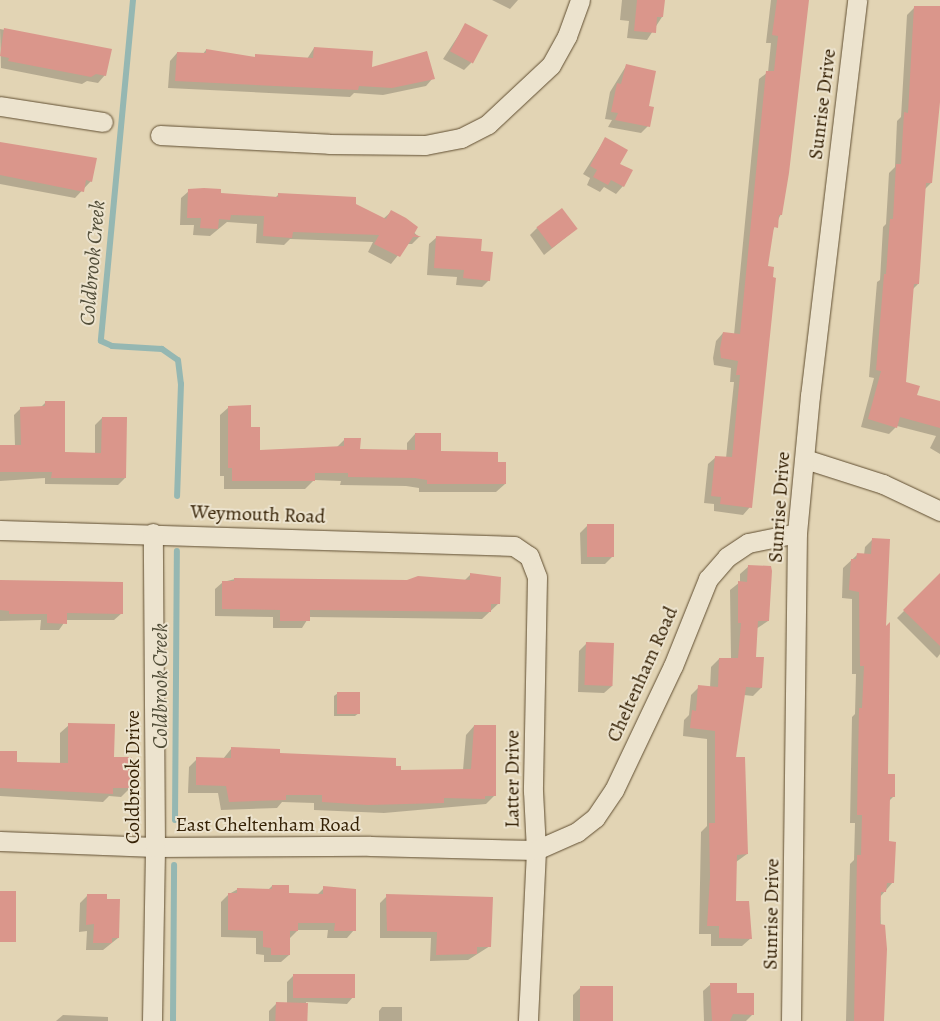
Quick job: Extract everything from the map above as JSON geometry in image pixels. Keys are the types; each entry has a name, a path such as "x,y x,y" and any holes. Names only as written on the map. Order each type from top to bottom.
{"street":[{"path":"160,135 328,144 425,145 461,138 488,124 551,64 567,36 580,0"},
{"name":"Sunrise Drive","path":"791,1021 797,533 857,0"},
{"path":"0,106 103,122"},
{"path":"805,459 883,484 940,512"},
{"name":"Weymouth Road","path":"0,530 153,533 514,546"},
{"name":"Coldbrook Drive","path":"152,1021 155,847 153,533"},
{"name":"Cheltenham Road","path":"536,850 577,832 596,818 614,790 673,666 708,580 728,556 748,543 797,533"},
{"name":"Latter Drive","path":"514,546 529,556 537,577 533,791 536,850 528,1021"},
{"name":"East Cheltenham Road","path":"0,842 155,847 370,846 536,850"}],"building":[{"path":"637,0 665,0 663,17 657,17 656,33 634,31"},
{"path":"777,0 809,0 789,173 782,215 779,215 778,228 774,227 768,266 774,267 773,277 776,278 752,508 720,504 721,497 711,496 715,456 732,457 740,375 736,375 738,361 721,358 720,349 723,332 740,334 766,71 774,71 778,36 772,35"},
{"path":"914,6 940,6 940,102 932,183 926,183 919,284 914,284 906,382 920,386 917,395 940,401 940,428 900,417 897,428 868,419 881,371 876,370 884,274 886,274 890,219 893,219 896,164 901,164 904,112 908,113"},
{"path":"465,23 488,35 473,63 450,51"},
{"path":"4,28 112,49 106,76 96,74 91,77 8,61 9,58 0,56"},
{"path":"314,47 373,51 372,67 427,51 435,79 392,88 359,86 358,90 175,81 177,52 206,53 206,49 255,57 255,54 313,58"},
{"path":"626,64 656,71 649,106 654,107 650,127 615,120 618,113 611,112 617,83 621,84"},
{"path":"605,137 628,150 620,164 633,170 624,187 611,180 608,185 593,177 597,170 590,166"},
{"path":"0,142 97,158 92,182 86,180 84,192 0,175"},
{"path":"188,189 221,189 221,193 278,197 278,193 356,197 356,204 386,219 391,210 406,218 418,227 414,234 421,237 413,237 400,257 374,244 379,235 293,232 292,238 263,236 264,216 231,215 230,220 219,219 218,229 200,228 201,218 187,218"},
{"path":"562,208 578,229 552,248 536,227"},
{"path":"436,236 482,239 481,251 493,252 490,281 463,278 464,270 434,268"},
{"path":"45,401 65,401 65,452 101,453 102,417 127,417 126,478 51,478 52,472 0,472 0,445 21,445 20,407 45,406"},
{"path":"251,405 251,427 260,427 260,450 344,446 344,438 361,438 360,449 415,450 415,433 441,433 441,451 498,452 498,462 506,462 506,484 427,484 427,480 415,478 348,477 348,473 315,473 315,481 232,481 232,468 228,468 228,406"},
{"path":"587,524 614,524 614,557 587,557"},
{"path":"872,538 890,539 886,626 890,622 888,774 895,774 895,797 890,797 889,841 896,842 894,883 887,883 886,892 881,892 880,924 885,925 887,949 884,1021 854,1021 857,855 861,855 862,815 857,815 859,708 862,708 864,666 860,666 859,592 849,590 851,559 856,559 857,553 871,554"},
{"path":"748,565 771,566 772,571 769,621 758,621 756,657 764,657 762,688 746,687 736,757 745,757 748,854 737,855 736,901 749,901 752,939 719,938 719,926 707,926 710,877 709,823 715,823 715,731 690,728 692,710 696,711 698,685 718,687 719,658 738,658 741,623 738,623 738,581 747,582"},
{"path":"470,573 501,577 500,604 491,604 491,612 310,610 310,621 280,621 280,610 222,609 222,581 234,581 234,578 407,580 418,576 470,580"},
{"path":"940,573 940,646 903,610"},
{"path":"0,580 123,582 123,614 67,613 67,624 47,623 47,614 9,614 9,611 0,610"},
{"path":"586,642 614,643 612,686 584,685"},
{"path":"337,692 360,692 360,714 337,714"},
{"path":"68,723 115,724 114,757 132,757 131,788 113,788 113,794 0,788 0,751 17,751 17,762 68,763"},
{"path":"474,725 496,725 496,796 485,796 485,799 444,798 444,803 368,805 322,802 322,795 286,795 286,800 229,802 226,786 196,785 196,757 231,758 231,747 280,749 280,753 396,758 396,766 401,766 401,770 471,769"},
{"path":"272,885 289,885 289,893 323,894 323,886 356,889 356,931 334,931 335,923 298,923 298,931 290,931 290,955 271,955 271,948 263,947 263,931 228,930 228,893 237,893 237,888 272,889"},
{"path":"0,891 16,891 16,942 0,942"},
{"path":"87,894 107,894 107,899 120,899 119,938 112,938 112,943 93,943 94,924 86,925"},
{"path":"386,894 493,897 491,947 477,947 477,954 436,955 437,932 387,931"},
{"path":"293,974 355,974 355,998 293,998"},
{"path":"710,983 737,983 737,993 754,993 754,1015 733,1014 730,1021 712,1021"},
{"path":"580,986 613,986 613,1021 580,1021"},
{"path":"276,1002 308,1003 307,1021 275,1021"}],"waterway":[{"name":"Coldbrook Creek","path":"133,0 101,341 112,346 162,349 178,360 181,384 177,496"},
{"name":"Coldbrook Creek","path":"175,820 177,551"},
{"name":"Coldbrook Creek","path":"173,1021 174,865"}]}
